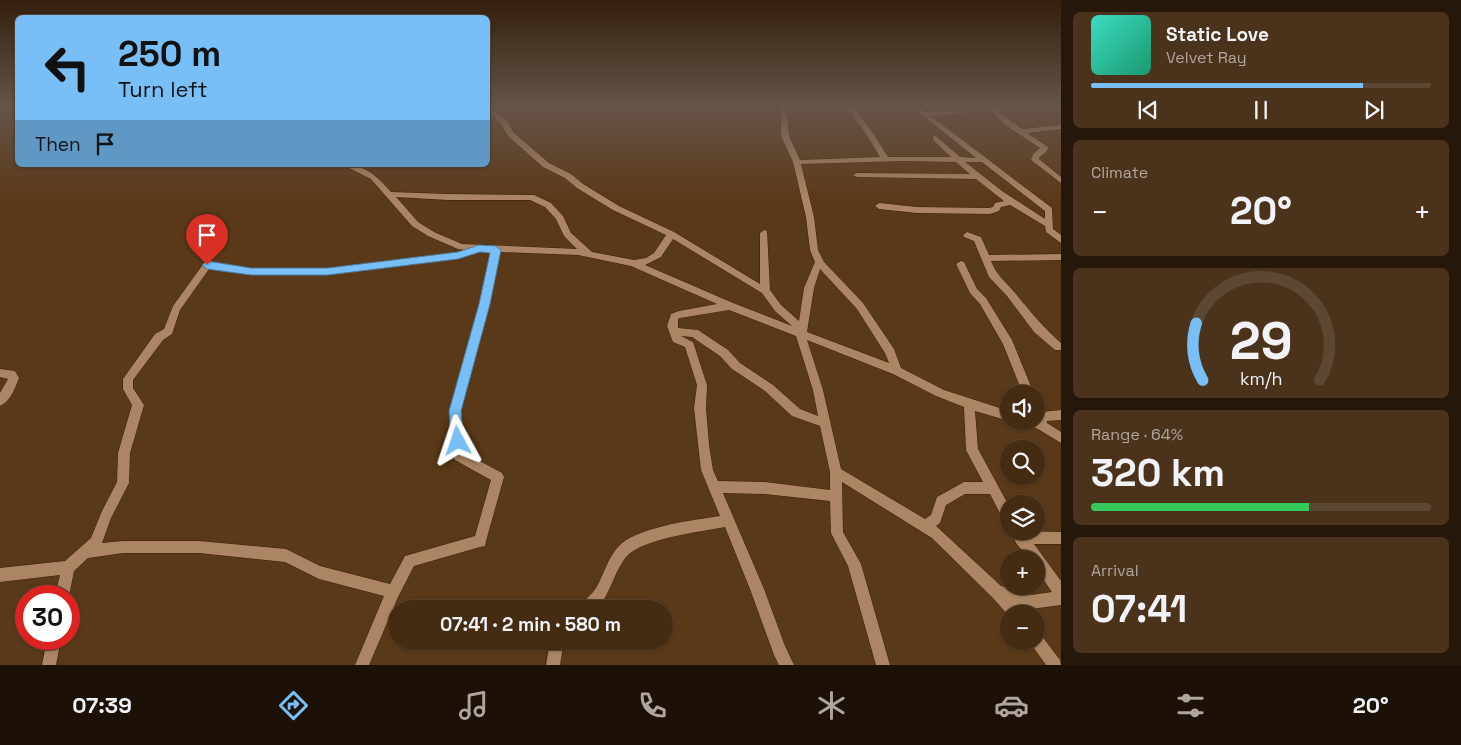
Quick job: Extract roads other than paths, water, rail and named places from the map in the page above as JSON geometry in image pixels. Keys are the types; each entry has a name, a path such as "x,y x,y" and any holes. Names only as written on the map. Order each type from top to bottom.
{"street":[{"path":"514,137 546,166 568,176 580,186 616,208 670,234 765,291 801,332"},
{"path":"786,137 797,162 810,217 814,250 820,263 860,306 890,352 897,371"},
{"path":"871,137 885,159"},
{"path":"955,137 1049,210 1049,230 1061,240"},
{"path":"1029,137 1044,147 1044,150 1036,156 1035,160 1061,181"},
{"path":"936,138 977,177 1011,202 1048,224"},
{"path":"797,162 941,158 986,160"},
{"path":"352,167 374,177 415,224 430,234 460,247 590,254 633,263 730,306 801,332 897,371 940,393 1000,413"},
{"path":"857,175 977,177"},
{"path":"389,194 448,197 531,197 548,205 560,218 567,234 575,243 590,254"},
{"path":"879,206 917,210 990,211 996,209 998,205 1011,202"},
{"path":"764,233 765,291"},
{"path":"633,263 644,262 660,254 670,234"},
{"path":"967,235 978,239 987,258 992,275 1038,329 1060,346"},
{"path":"64,585 68,568 93,547 96,542 106,515 123,483 124,453 138,405 128,389 128,379 159,337 168,331 176,309 207,265 251,272 328,272 458,256 479,249"},
{"path":"362,665 393,592 410,562 480,541 498,476 459,456 455,411 485,304 496,250"},
{"path":"987,258 1061,257"},
{"path":"820,263 817,265 809,288 801,332 818,390 836,472 837,533 854,564 883,665"},
{"path":"960,264 973,291 983,301 1008,343 1025,385"},
{"path":"730,306 674,317 672,326 675,336 689,345 702,385 700,408 707,470 758,589 779,650 788,665"},
{"path":"675,336 694,333 724,353 736,366 769,388 796,413 825,423"},
{"path":"0,373 11,374 14,378 9,390 0,401"},
{"path":"969,404 972,450 1000,502"},
{"path":"1045,417 1061,415"},
{"path":"1045,427 1061,438"},
{"path":"836,472 926,526 954,550 1008,605"},
{"path":"714,487 765,488 836,496"},
{"path":"926,526 936,519 941,501 964,488 993,488"},
{"path":"596,600 610,570 624,550 632,545 674,531 729,520"},
{"path":"1045,536 1061,538"},
{"path":"1023,540 1061,593"},
{"path":"85,552 124,547 199,547 286,556 319,572 393,592"},
{"path":"0,575 68,568"},
{"path":"997,592 1031,602 1061,598"},
{"path":"49,665 52,650"},
{"path":"553,665 556,650"},
{"path":"1044,650 1055,665"}]}
